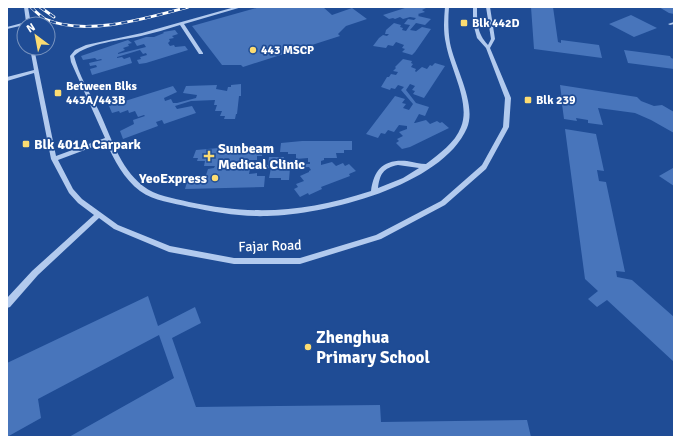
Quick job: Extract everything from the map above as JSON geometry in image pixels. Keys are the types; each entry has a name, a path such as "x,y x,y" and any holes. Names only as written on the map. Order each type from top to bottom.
{"street":[{"path":"240,7 136,36 88,46 73,54 72,58 108,139 126,173 143,189 166,200 214,210 256,214 292,212 334,204 374,191 398,182 425,167 451,148 463,129 467,118 467,109 448,44 446,26 447,7"},
{"name":"Fajar Road","path":"33,56 54,159 71,192 98,215 116,228 169,249 234,261 300,261 378,237 443,203 484,167 506,126 508,98 488,48 479,38 475,23 475,7"},
{"path":"488,7 493,39 488,48"},
{"path":"222,12 226,16"},
{"path":"181,24 201,54"},
{"path":"7,79 36,71"},
{"path":"54,159 108,139"},
{"path":"374,191 376,177 379,171 386,166 403,163 425,167"},
{"path":"7,304 34,273 98,215"}],"building":[{"name":"443 MSCP","path":"260,7 323,7 332,15 352,8 367,19 346,26 338,34 340,36 243,67 241,65 222,65 192,26"},
{"path":"408,7 426,8 422,10 425,12 418,14 418,16 431,19 425,25 416,23 410,30 416,31 422,27 431,29 415,52 412,55 402,52 405,49 402,48 404,45 396,42 393,46 388,45 386,48 373,46 383,35 387,36 389,34 385,34 386,30 394,23 401,25 400,27 403,28 402,30 406,31 410,25 404,24 408,19 414,20 416,18 410,17 403,19 400,17 389,19 383,15"},
{"path":"531,7 553,7 558,42 561,43 561,40 599,45 602,58 534,49"},
{"path":"659,7 674,7 674,14 669,13"},
{"path":"631,15 657,28 634,37 609,24"},
{"path":"175,30 178,34 172,36 174,38 169,39 170,41 168,43 170,46 174,45 175,47 185,46 188,50 146,63 139,64 137,60 141,59 140,57 147,55 146,53 143,54 140,50 117,57 122,57 124,59 130,57 132,63 92,75 90,69 97,67 96,65 90,66 89,63 102,60 97,60 95,58 83,60 81,56 128,40 132,43 128,44 129,46 123,48 125,50 118,54 146,47 144,44 137,46 134,41 146,37 154,37 164,33 163,32"},
{"path":"624,50 670,56 674,59 674,69 628,63"},
{"path":"403,59 412,61 411,63 413,64 411,67 416,69 416,72 422,67 427,69 430,65 432,66 435,63 445,66 424,98 413,94 415,91 412,90 415,86 410,84 406,90 416,103 429,107 425,116 419,114 414,123 426,120 430,124 437,121 440,123 442,122 449,128 410,147 402,149 396,143 399,141 397,139 403,136 399,132 407,129 407,126 399,125 394,132 388,130 385,134 381,133 378,138 366,134 395,96 405,99 402,103 406,104 403,108 409,110 413,104 401,90 404,87 398,85 395,89 391,88 390,90 381,87 387,77 391,74 396,75 398,72 393,71"},
{"path":"241,84 241,96 239,96 235,119 224,119 225,116 220,116 222,111 215,111 217,105 214,105 215,100 191,101 175,106 177,109 192,106 196,113 164,124 162,120 156,122 158,126 123,139 120,131 134,124 133,120 145,116 138,117 135,111 129,113 128,110 120,113 119,111 112,113 109,106 173,86 177,92 164,98 165,101 171,99 173,103 177,103 196,98 197,95 183,93 186,86 217,85 216,89 227,91 228,87 231,87 231,85"},
{"path":"560,85 637,97 641,101 654,106 662,105 674,112 674,133 635,113 598,108 603,125 588,123 588,120 576,118 577,121 564,119 562,104 571,105 571,102 562,100"},
{"path":"565,129 596,134 604,171 597,170 599,181 606,182 625,272 616,271 617,277 632,280 674,317 674,362 607,300 597,307 588,299 598,291 585,279"},
{"path":"302,141 352,141 352,150 344,150 344,153 336,153 337,158 324,158 324,160 321,161 321,165 332,162 336,166 343,163 345,166 349,164 356,171 349,174 350,176 321,187 322,189 300,197 294,189 298,187 296,184 304,181 300,176 311,170 309,167 290,168 289,180 269,178 271,168 250,169 249,174 257,173 257,176 265,176 264,187 185,189 188,178 197,178 198,175 206,175 208,169 214,168 215,166 204,166 205,161 197,161 198,158 193,158 196,150 219,148 218,150 226,149 226,154 231,154 232,149 255,147 255,149 263,148 262,156 257,156 257,160 249,160 248,164 268,165 269,157 284,157 283,164 310,164 310,162 308,162 308,158 296,159 296,154 280,152 281,143"},
{"path":"674,168 674,186 659,176"},
{"path":"148,296 158,326 195,307 201,323 172,338 196,407 380,405 381,422 527,420 531,437 69,437 174,378 159,335 38,399 41,418 7,437 7,363"}],"railway":[{"path":"31,7 45,19 61,24 79,26 116,24 188,7"},
{"path":"40,7 53,16"}],"place":[{"name":"Blk 442D","path":"464,23"},
{"name":"443 MSCP","path":"253,50"},
{"name":"Between Blks 443A/443B","path":"58,93"},
{"name":"Blk 239","path":"528,100"},
{"name":"Blk 401A Carpark","path":"26,144"},
{"name":"Sunbeam Medical Clinic","path":"209,156"},
{"name":"YeoExpress","path":"215,178"},
{"name":"Zhenghua Primary School","path":"308,347"}]}
